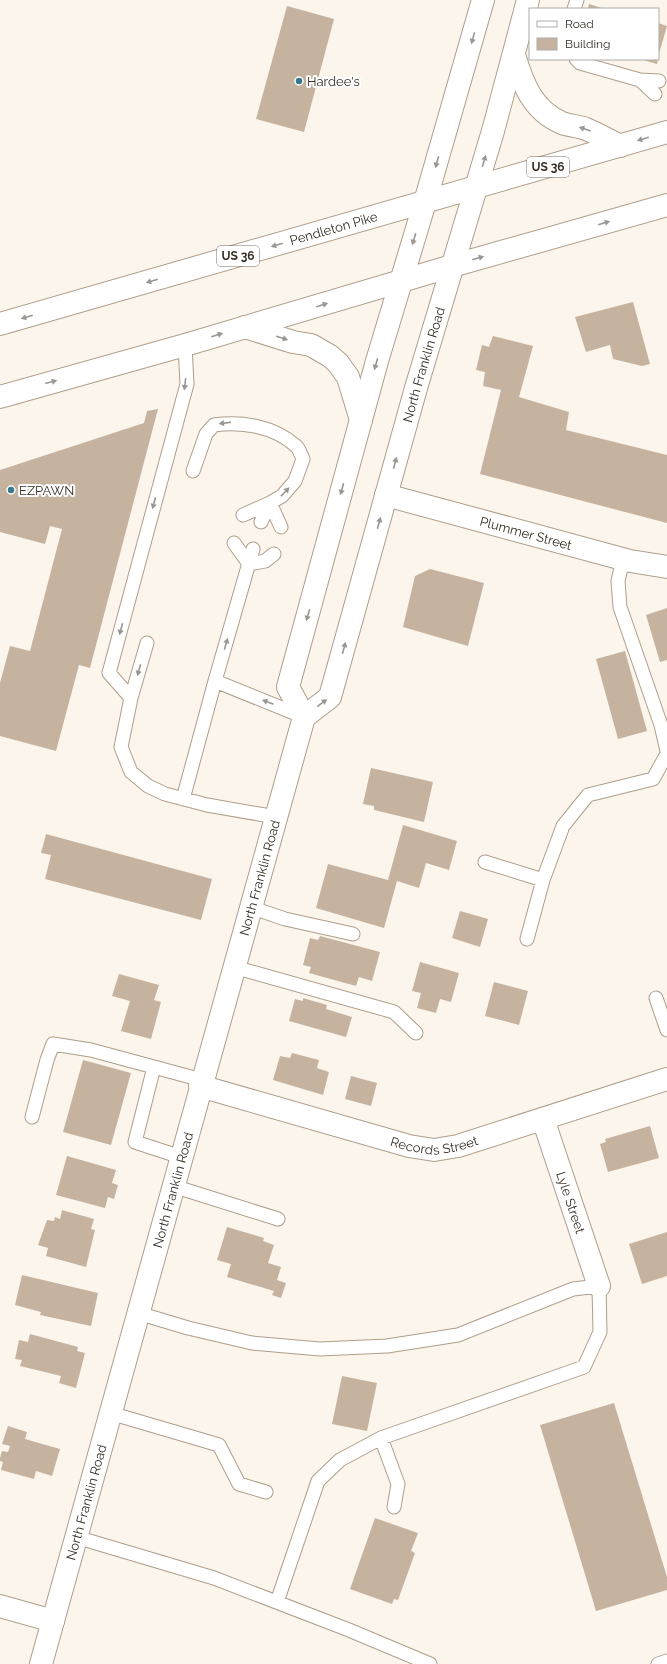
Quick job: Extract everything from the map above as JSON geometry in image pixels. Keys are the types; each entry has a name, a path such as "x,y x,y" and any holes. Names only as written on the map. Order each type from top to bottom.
{"main road":[{"path":"304,717 288,687 361,420 483,0"},
{"name":"North Franklin Road","path":"41,1664 172,1186 304,717 330,697 386,495 514,55 528,0"},
{"path":"514,55 526,88 539,108 553,118 584,128 620,146"},
{"name":"Pendleton Pike","path":"0,324 667,132"},
{"path":"0,396 185,345 452,266 667,205"},
{"path":"244,327 293,342 311,345 330,356 338,363 348,377 361,420"},
{"name":"Plummer Street","path":"386,495 623,559 667,567"},
{"name":"Records Street","path":"201,1083 408,1146 434,1150 458,1146 667,1079"},
{"name":"Lyle Street","path":"543,1119 599,1286"},
{"path":"0,1606 53,1621"}],"lane":[{"path":"577,60 580,63 640,80 657,88"},
{"path":"131,698 109,673 186,384 185,345"},
{"path":"193,471 206,434 214,425 234,422 258,427 297,446 303,459 295,481 282,496 243,515"},
{"path":"261,522 270,503"},
{"path":"270,503 281,527"},
{"path":"234,543 249,564"},
{"path":"184,799 215,682 253,549"},
{"path":"249,564 265,561 274,554"},
{"path":"527,939 543,880 563,826 588,794 653,779 667,752 661,725 620,607 618,580 623,559"},
{"path":"147,643 131,698 121,747 131,772 148,786 165,794 207,805 276,817"},
{"path":"215,682 304,717"},
{"path":"485,862 543,880"},
{"path":"250,907 284,919 353,934"},
{"path":"234,967 394,1012 416,1033"},
{"path":"656,998 667,1030"},
{"path":"32,1117 47,1060 53,1044 91,1050 154,1067 201,1083"},
{"path":"154,1067 135,1142 181,1157"},
{"path":"172,1186 278,1219"},
{"path":"138,1313 188,1328 252,1343 320,1349 387,1346 458,1335 573,1290 599,1286 600,1332 584,1367 381,1438 340,1460 318,1481 277,1602"},
{"path":"110,1413 218,1445 239,1484 266,1492"},
{"path":"381,1438 398,1484 394,1507"},
{"path":"76,1537 214,1578 349,1630 430,1664"},
{"path":"658,1664 667,1661"}],"building":[{"path":"589,4 602,8 588,8"},
{"path":"287,6 334,19 304,132 256,119"},
{"path":"659,23 667,26 659,54"},
{"path":"643,60 658,60 657,64"},
{"path":"633,302 650,364 642,366 613,359 610,345 586,352 575,317"},
{"path":"493,336 533,346 519,397 569,412 566,430 667,455 667,523 480,474 501,390 483,386 485,372 476,370 482,345 489,347"},
{"path":"158,409 90,668 79,665 56,751 0,736 0,683 10,646 30,651 62,529 50,526 45,544 0,532 0,470 144,423 147,411"},
{"path":"430,569 484,583 468,646 403,627 415,576"},
{"path":"667,608 667,660 660,662 646,615"},
{"path":"625,651 647,731 618,739 596,659"},
{"path":"371,768 433,782 424,822 374,810 374,806 363,804"},
{"path":"403,825 457,841 449,870 426,863 419,888 397,881 384,928 316,908 328,864 388,880"},
{"path":"46,834 212,879 201,920 45,879 51,855 41,853"},
{"path":"460,911 488,919 480,947 452,938"},
{"path":"320,936 380,952 372,981 359,977 356,986 309,973 311,967 303,965 310,938 318,940"},
{"path":"420,962 459,973 451,1002 440,999 436,1013 417,1008 421,993 412,991"},
{"path":"119,974 159,985 154,1000 161,1002 151,1039 121,1031 130,1001 112,996"},
{"path":"494,982 528,991 519,1025 485,1016"},
{"path":"303,998 327,1005 326,1009 352,1017 346,1037 289,1021 295,999 303,1001"},
{"path":"292,1053 319,1060 317,1068 329,1072 323,1095 273,1080 280,1056 290,1058"},
{"path":"83,1060 131,1073 111,1145 63,1132"},
{"path":"351,1076 377,1083 371,1106 345,1099"},
{"path":"650,1126 659,1158 608,1172 600,1144 606,1142 605,1139"},
{"path":"67,1156 116,1170 112,1183 118,1185 114,1199 108,1197 105,1208 56,1195"},
{"path":"62,1210 94,1219 91,1229 95,1230 86,1267 46,1256 48,1248 38,1245 47,1220 54,1221 55,1217 60,1219"},
{"path":"227,1227 264,1238 263,1241 274,1245 268,1263 281,1267 277,1280 286,1283 281,1298 272,1295 274,1291 227,1277 231,1264 217,1260"},
{"path":"667,1232 667,1276 642,1284 629,1244"},
{"path":"22,1275 98,1293 91,1326 40,1315 41,1312 15,1305"},
{"path":"30,1334 78,1347 77,1351 85,1353 76,1388 59,1383 61,1376 20,1366 22,1360 15,1359 19,1340 28,1342"},
{"path":"342,1376 377,1383 367,1431 332,1424"},
{"path":"614,1403 667,1577 667,1590 596,1611 540,1425"},
{"path":"8,1426 27,1432 25,1439 60,1449 52,1476 36,1471 34,1479 1,1470 3,1462 0,1461 0,1458 2,1451 8,1452 10,1446 2,1444"},
{"path":"375,1518 418,1533 411,1551 415,1553 398,1600 394,1599 392,1604 350,1589"}],"place":[{"name":"Hardee's","path":"299,81"},
{"name":"EZPAWN","path":"11,490"}]}
